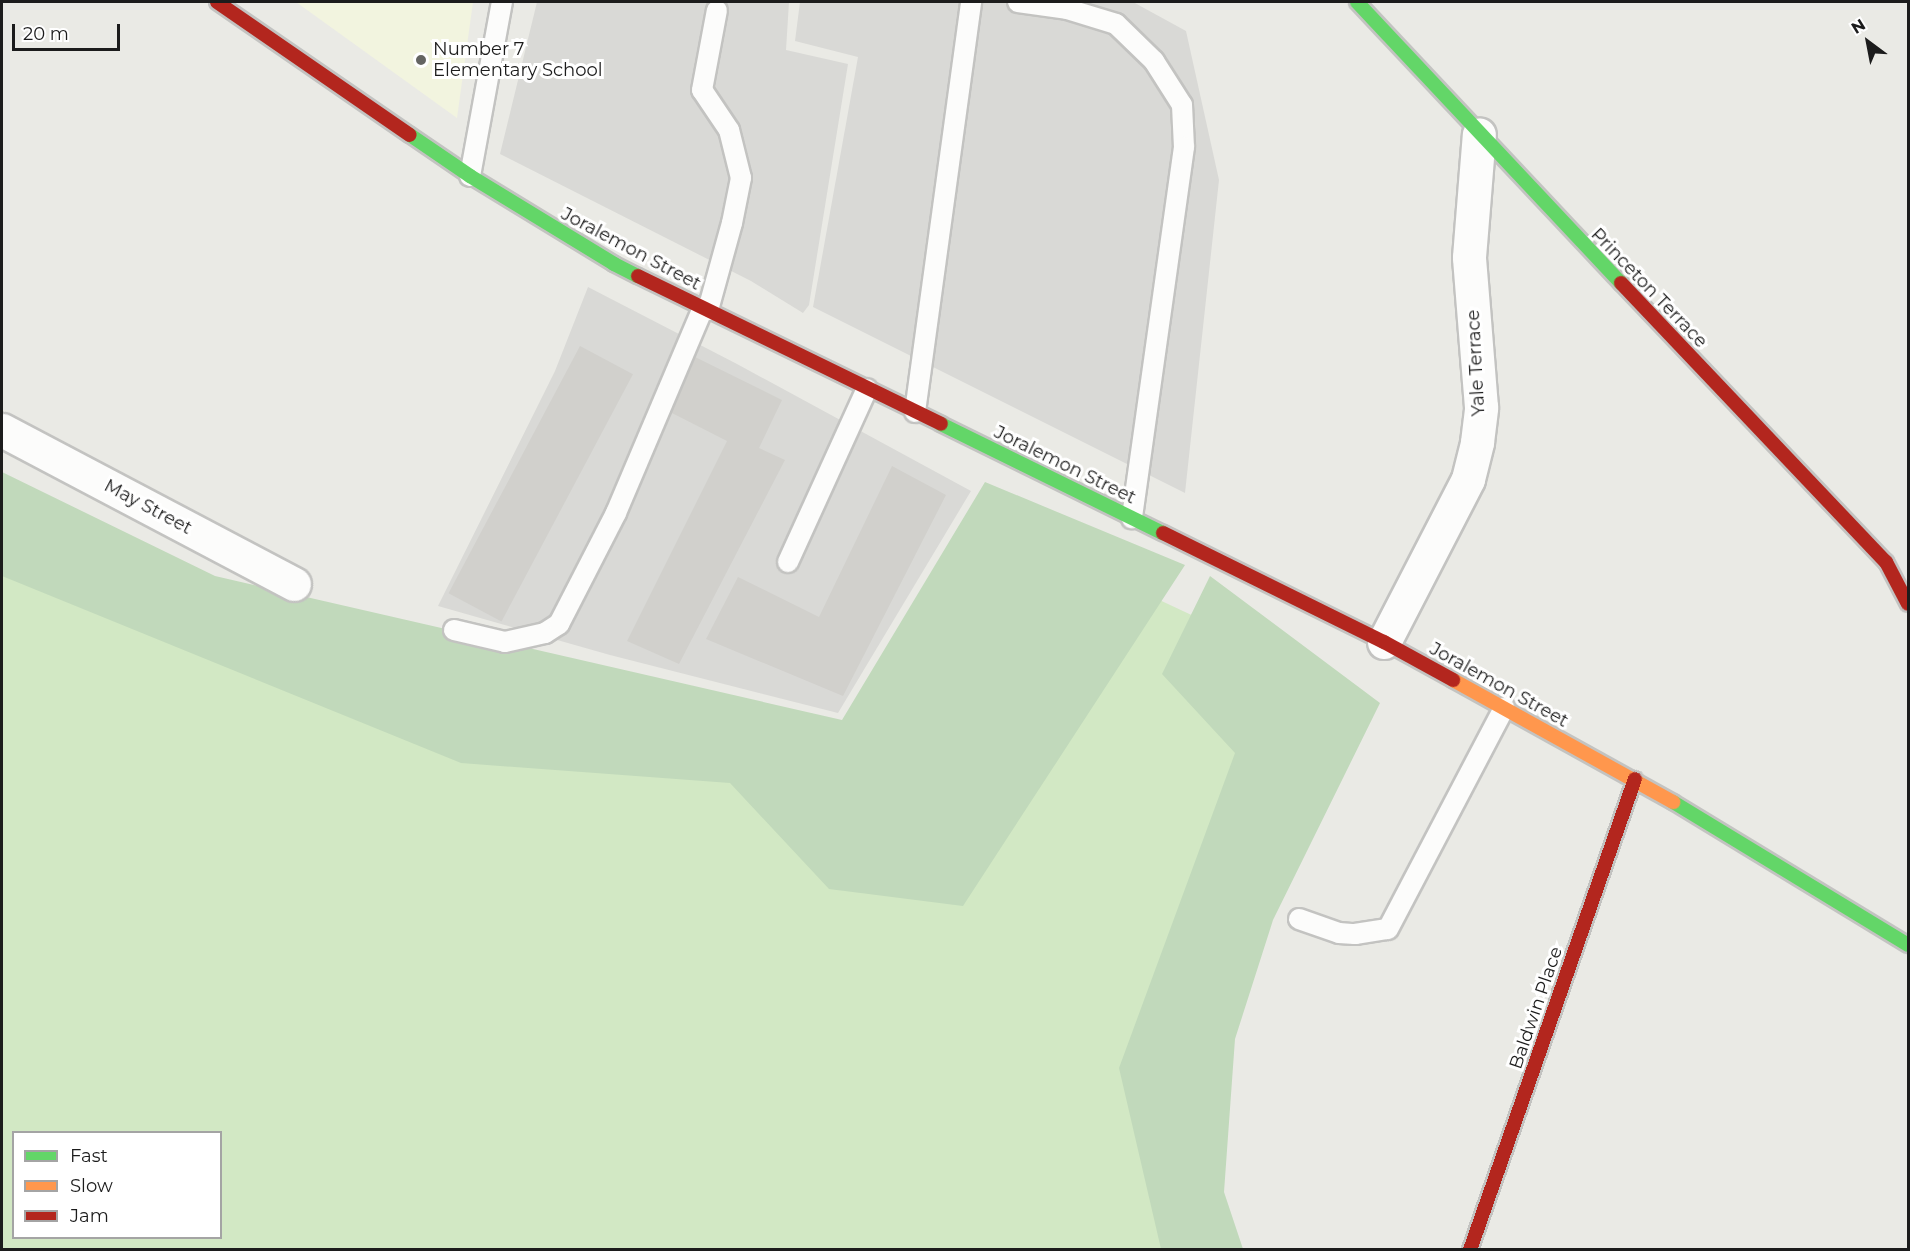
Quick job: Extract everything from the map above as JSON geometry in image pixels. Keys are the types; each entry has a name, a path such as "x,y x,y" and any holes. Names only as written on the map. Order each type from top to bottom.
{"street":[{"name":"Joralemon Street","path":"217,2 470,176 614,264 1384,642 1635,779 1908,945"},
{"name":"Princeton Terrace","path":"1357,2 1479,134 1886,562 1908,604"},
{"name":"Yale Terrace","path":"1384,642 1468,479 1477,442 1481,407 1468,256 1479,134"},
{"name":"May Street","path":"2,430 294,584"},
{"name":"Baldwin Place","path":"1470,1250 1635,779"}],"lane":[{"path":"470,176 502,2"},
{"path":"915,412 971,2"},
{"path":"1018,2 1067,9 1116,24 1154,61 1182,105 1184,147 1132,519"},
{"path":"454,630 505,642 544,633 559,624 616,513 705,309 732,223 741,177 729,130 702,90 717,10"},
{"path":"788,562 867,389"},
{"path":"1299,919 1339,933 1355,934 1388,929 1504,708"}],"shaded area":[{"name":"Number 7 Elementary School","path":"296,2 473,2 457,118"},
{"path":"537,2 789,2 786,50 848,64 809,305 803,313 751,281 500,154"},
{"path":"800,2 1133,2 1186,31 1219,180 1185,493 813,307 858,57 795,41"},
{"path":"588,287 737,364 971,491 838,713 610,655 438,606 555,371"}],"green space":[{"path":"2,472 215,576 842,720 985,482 1185,565 963,906 829,889 730,783 461,763 2,576"},
{"path":"978,515 1343,686 1178,1067 1218,1249 2,1249 2,559 737,769 835,869"},
{"path":"1210,576 1380,703 1273,920 1235,1039 1224,1192 1243,1249 1161,1249 1119,1068 1235,753 1162,674"}],"building":[{"path":"580,346 633,374 502,621 449,593"},
{"path":"693,356 782,400 759,448 785,460 679,664 627,641 727,441 668,411"},
{"path":"892,466 946,495 843,696 706,639 738,577 819,617"}],"traffic: fast":[{"path":"1357,2 1621,283"},
{"path":"410,135 470,176 614,264 638,276"},
{"path":"941,424 1163,533"},
{"path":"1673,802 1908,945"}],"traffic: slow":[{"path":"1453,680 1673,802"}],"traffic: jam":[{"path":"217,2 410,135"},
{"path":"638,276 941,424"},
{"path":"1621,283 1886,562 1908,604"},
{"path":"1163,533 1384,642 1453,680"},
{"path":"1470,1250 1635,779"}],"place":[{"name":"Number 7 Elementary School","path":"421,60"}]}
